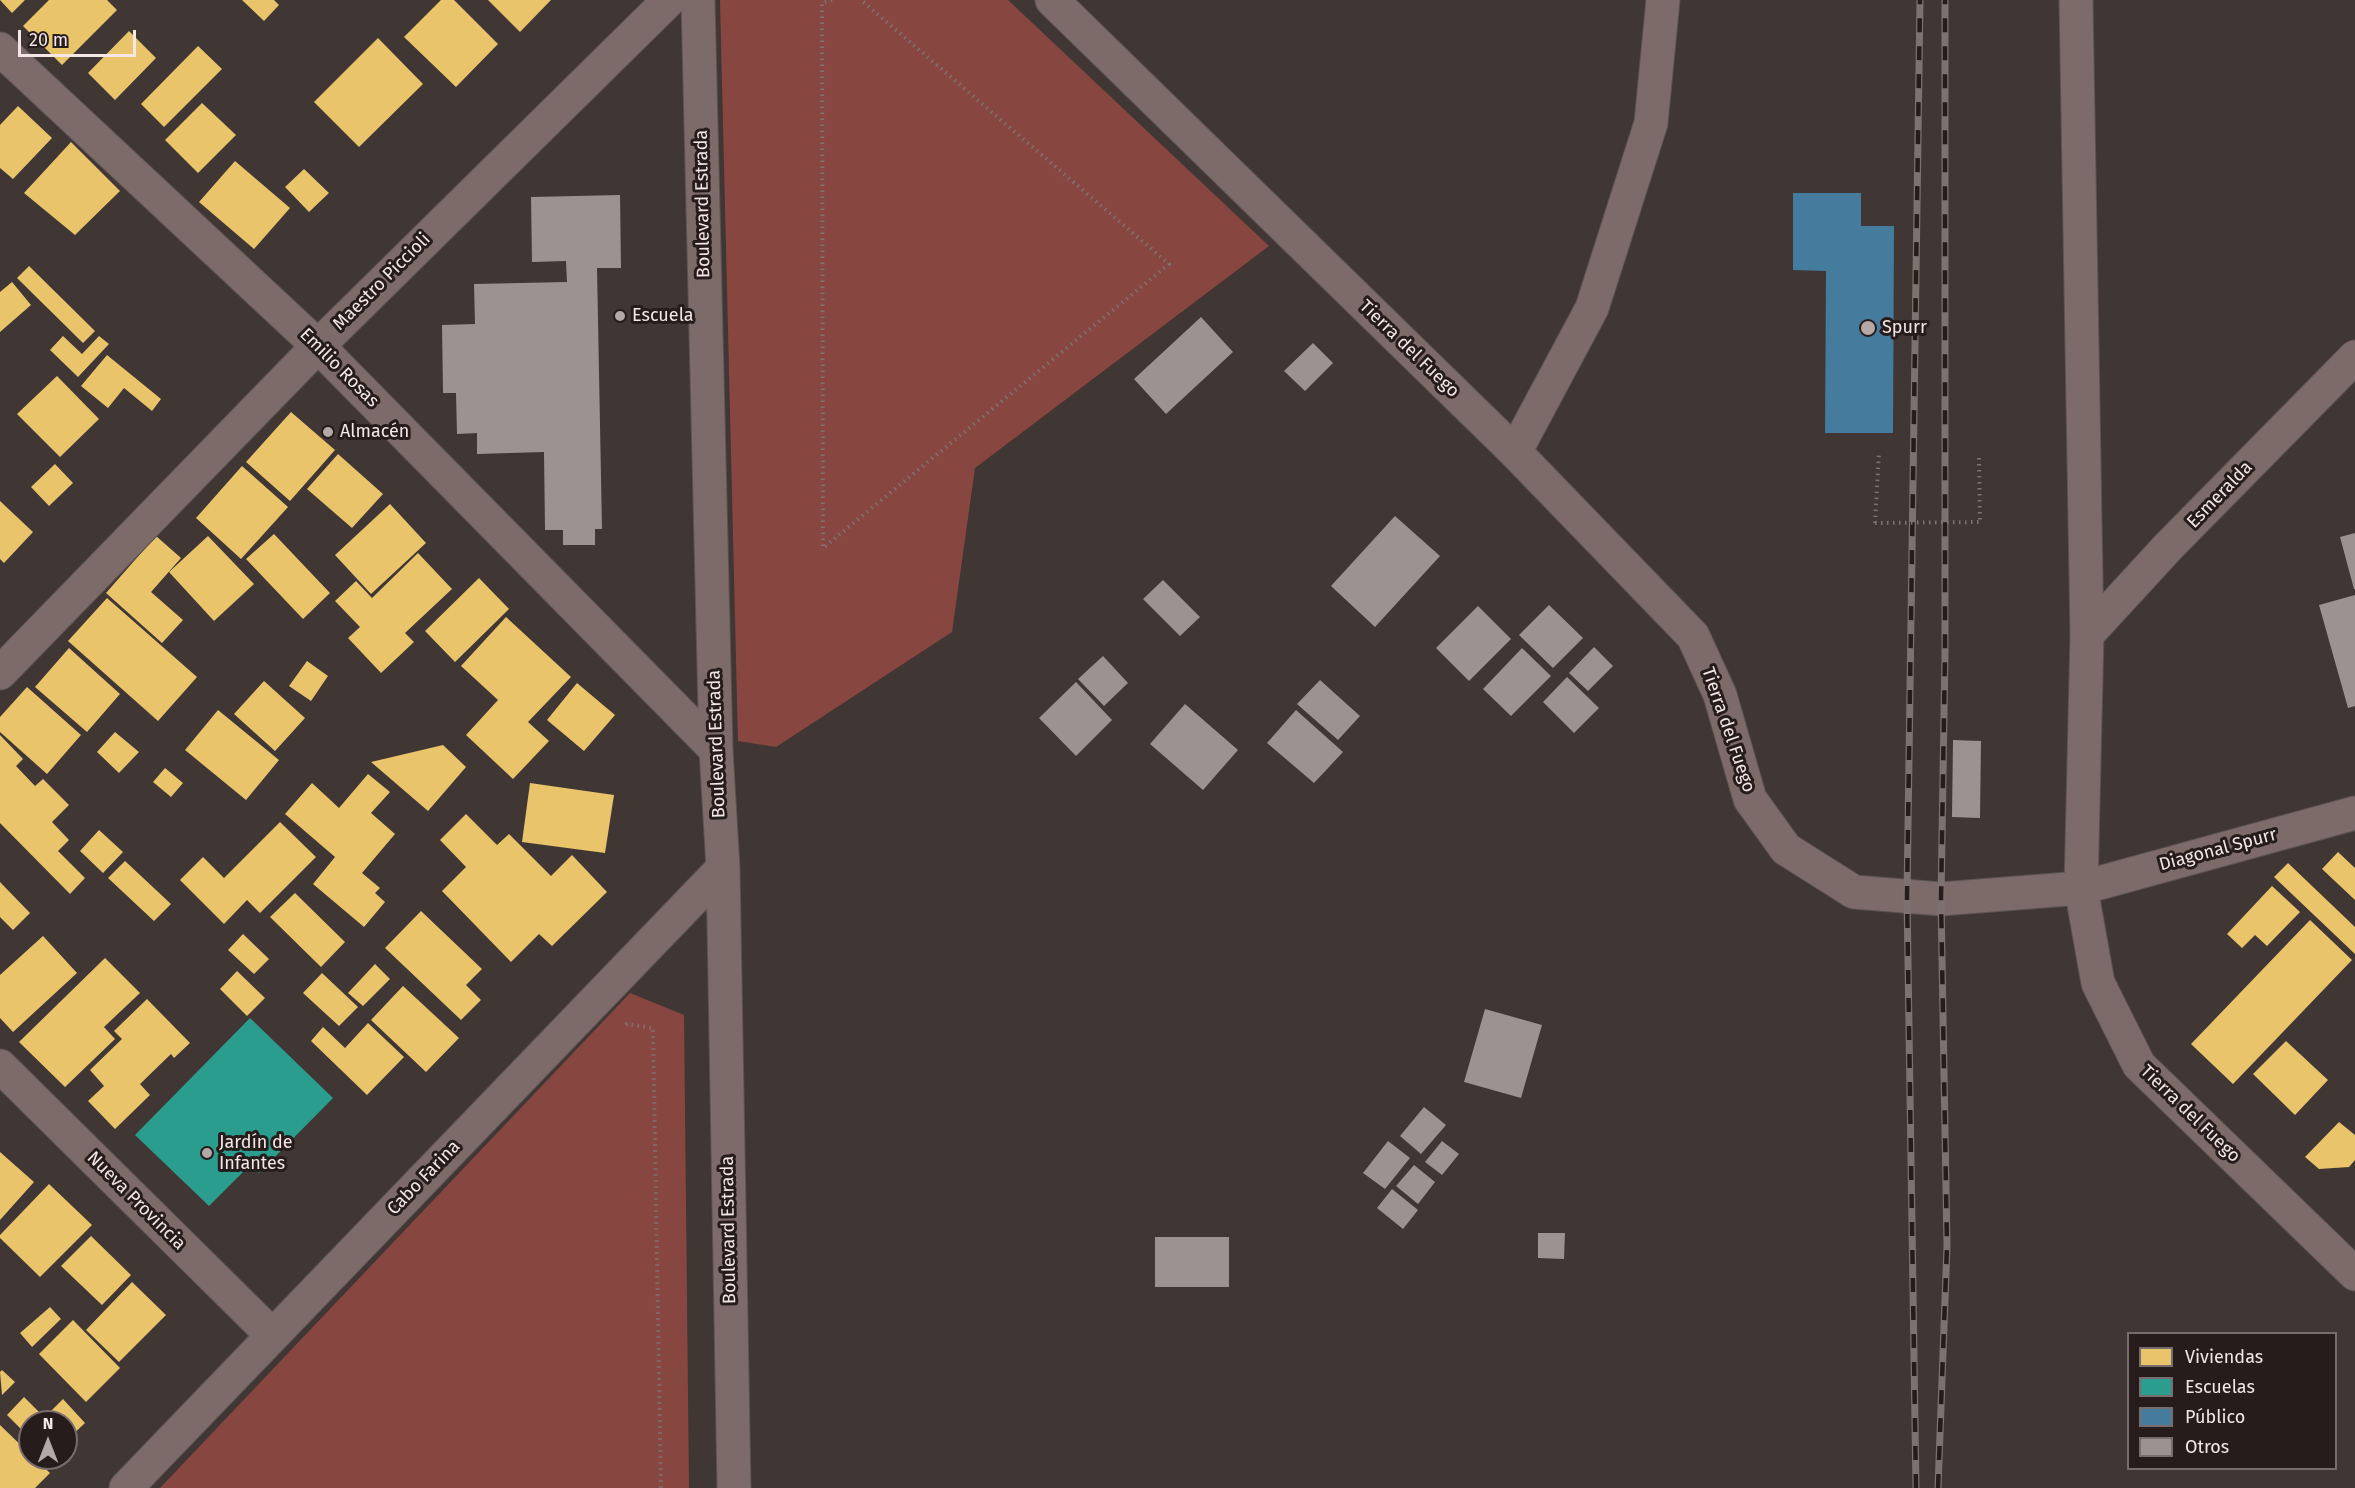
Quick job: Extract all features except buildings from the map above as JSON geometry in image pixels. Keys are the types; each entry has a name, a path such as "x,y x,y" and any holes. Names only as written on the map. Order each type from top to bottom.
{"street":[{"name":"Maestro Piccioli","path":"0,673 318,346 669,0"},
{"name":"Boulevard Estrada","path":"699,0 716,750 723,868 734,1488"},
{"name":"Tierra del Fuego","path":"1052,0 1515,452 1693,636 1720,695 1750,799 1786,849 1854,892 1941,899 2081,888 2098,983 2139,1065 2352,1263"},
{"path":"1515,452 1592,308 1650,123 1663,0"},
{"path":"2076,0 2087,635 2081,888"},
{"name":"Emilio Rosas","path":"0,49 318,346 716,750"},
{"name":"Esmeralda","path":"2087,635 2168,547 2355,357"},
{"name":"Diagonal Spurr","path":"2081,888 2355,813"},
{"name":"Cabo Farina","path":"126,1488 723,868"},
{"name":"Nueva Provincia","path":"0,1066 272,1335"}],"path":[{"path":"832,0 822,3 823,548 1169,264 861,0"},
{"path":"1879,453 1875,523 1980,522 1979,458"},
{"path":"619,1032 627,1024 653,1028 661,1488"}],"shaded area":[{"path":"720,0 1008,0 1269,246 975,468 952,632 776,747 738,741"},
{"path":"630,993 684,1015 689,1488 160,1488"}],"railway":[{"path":"1916,1488 1907,896 1920,0"},
{"path":"1938,1488 1947,1246 1941,899 1945,653 1945,0"}],"place":[{"name":"Escuela","path":"620,316"},
{"name":"Spurr","path":"1868,328"},
{"name":"Almacén","path":"328,432"},
{"name":"Jardín de Infantes","path":"207,1153"}]}
